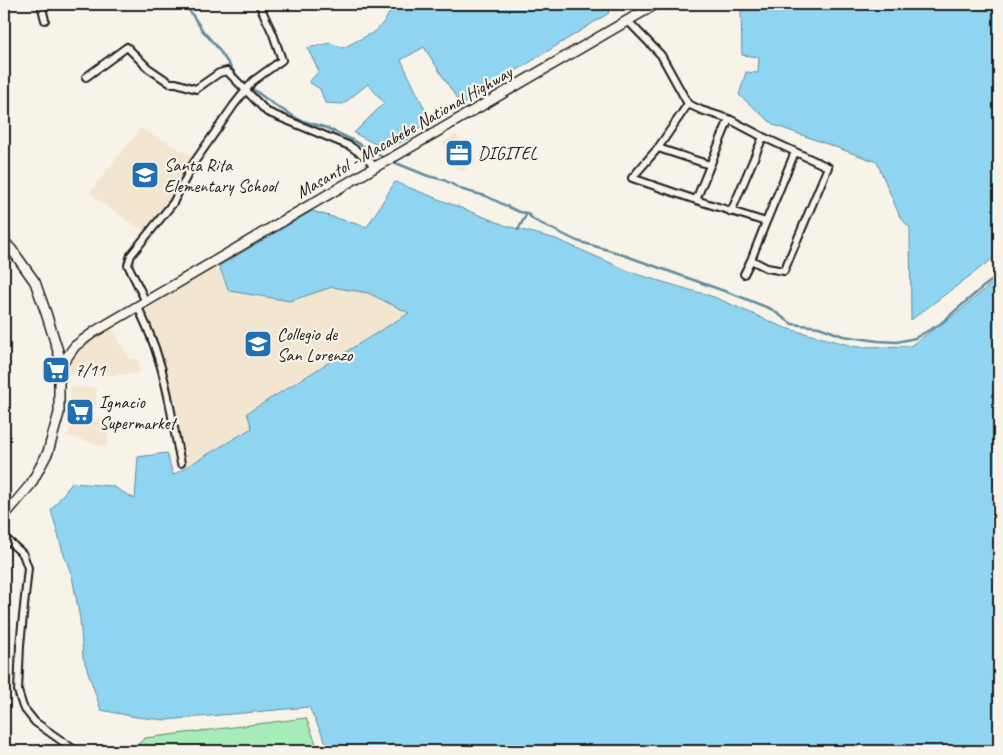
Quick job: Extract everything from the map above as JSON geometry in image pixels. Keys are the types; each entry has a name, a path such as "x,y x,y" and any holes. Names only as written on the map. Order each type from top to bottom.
{"main road":[{"name":"Masantol - Macabebe National Highway","path":"62,364 76,346 94,332 376,166 628,21 652,5"},
{"path":"4,240 35,282 62,364 59,383 59,413 48,452 31,484 4,516"}],"street":[{"path":"40,4 46,20"},
{"path":"181,463 166,385 128,265 131,255 173,204 193,164 234,105 249,86 282,60 273,34 259,4"},
{"path":"628,21 661,55 688,104 729,119 763,137 828,166 784,271 767,268 751,260"},
{"path":"86,77 127,47 148,68 170,83 196,89 219,73 227,71 249,86 267,112 350,146 376,166"},
{"path":"688,104 658,148 632,178 766,222"},
{"path":"696,200 729,119"},
{"path":"731,212 763,137"},
{"path":"658,148 710,165"},
{"path":"744,274 795,152"},
{"path":"4,537 23,554 28,568 18,672 18,691 23,707 35,722 76,751"}],"shaded area":[{"name":"Santa Rita Elementary School","path":"141,128 195,158 175,199 147,232 126,220 89,193"},
{"name":"DIGITEL","path":"456,134 476,162 462,172 442,143"},
{"name":"Collegio de San Lorenzo","path":"219,266 230,291 290,301 332,287 368,293 410,313 247,412 252,428 184,469 167,375 145,311 187,282"},
{"path":"111,326 130,359 138,359 139,373 99,376 66,374 78,349"},
{"name":"Ignacio Supermarket","path":"71,386 97,388 96,406 70,405"},
{"name":"Ignacio Supermarket","path":"72,409 92,412 91,419 110,422 106,447 68,436"}],"green space":[{"path":"306,718 319,751 137,751 134,748 145,738"}],"water":[{"path":"394,4 606,4 609,13 461,105 424,47 401,60 429,118 410,138 385,149 354,133 384,103 368,84 343,104 325,103 320,89 309,82 319,71 307,48 330,43 343,48 376,31 386,19"},
{"path":"748,4 999,4 999,254 911,320 910,228 900,217 877,162 774,125 739,95 746,72 758,73 759,57 742,55 741,10"},
{"path":"395,182 507,226 556,239 636,274 714,297 785,328 857,347 910,346 957,313 999,277 999,751 330,751 309,707 166,720 136,717 101,710 83,657 80,619 72,576 51,510 72,483 112,486 135,499 138,457 167,453 173,475 252,428 247,413 409,313 368,293 332,287 290,301 229,291 219,266 312,211 367,227"}],"waterway":[{"path":"185,4 239,79 276,106 300,120 327,128 386,159"},
{"path":"391,161 428,176 444,180 463,190 486,196 519,212 527,213 534,220 577,241 615,252 741,297 771,309 792,324 819,327 843,336 897,342 915,338 940,324 999,275"},
{"path":"518,230 527,213"}],"place":[{"name":"DIGITEL","path":"459,153"},
{"name":"Santa Rita Elementary School","path":"145,175"},
{"name":"Collegio de San Lorenzo","path":"258,344"},
{"name":"7/11","path":"56,370"},
{"name":"Ignacio Supermarket","path":"80,412"}]}
